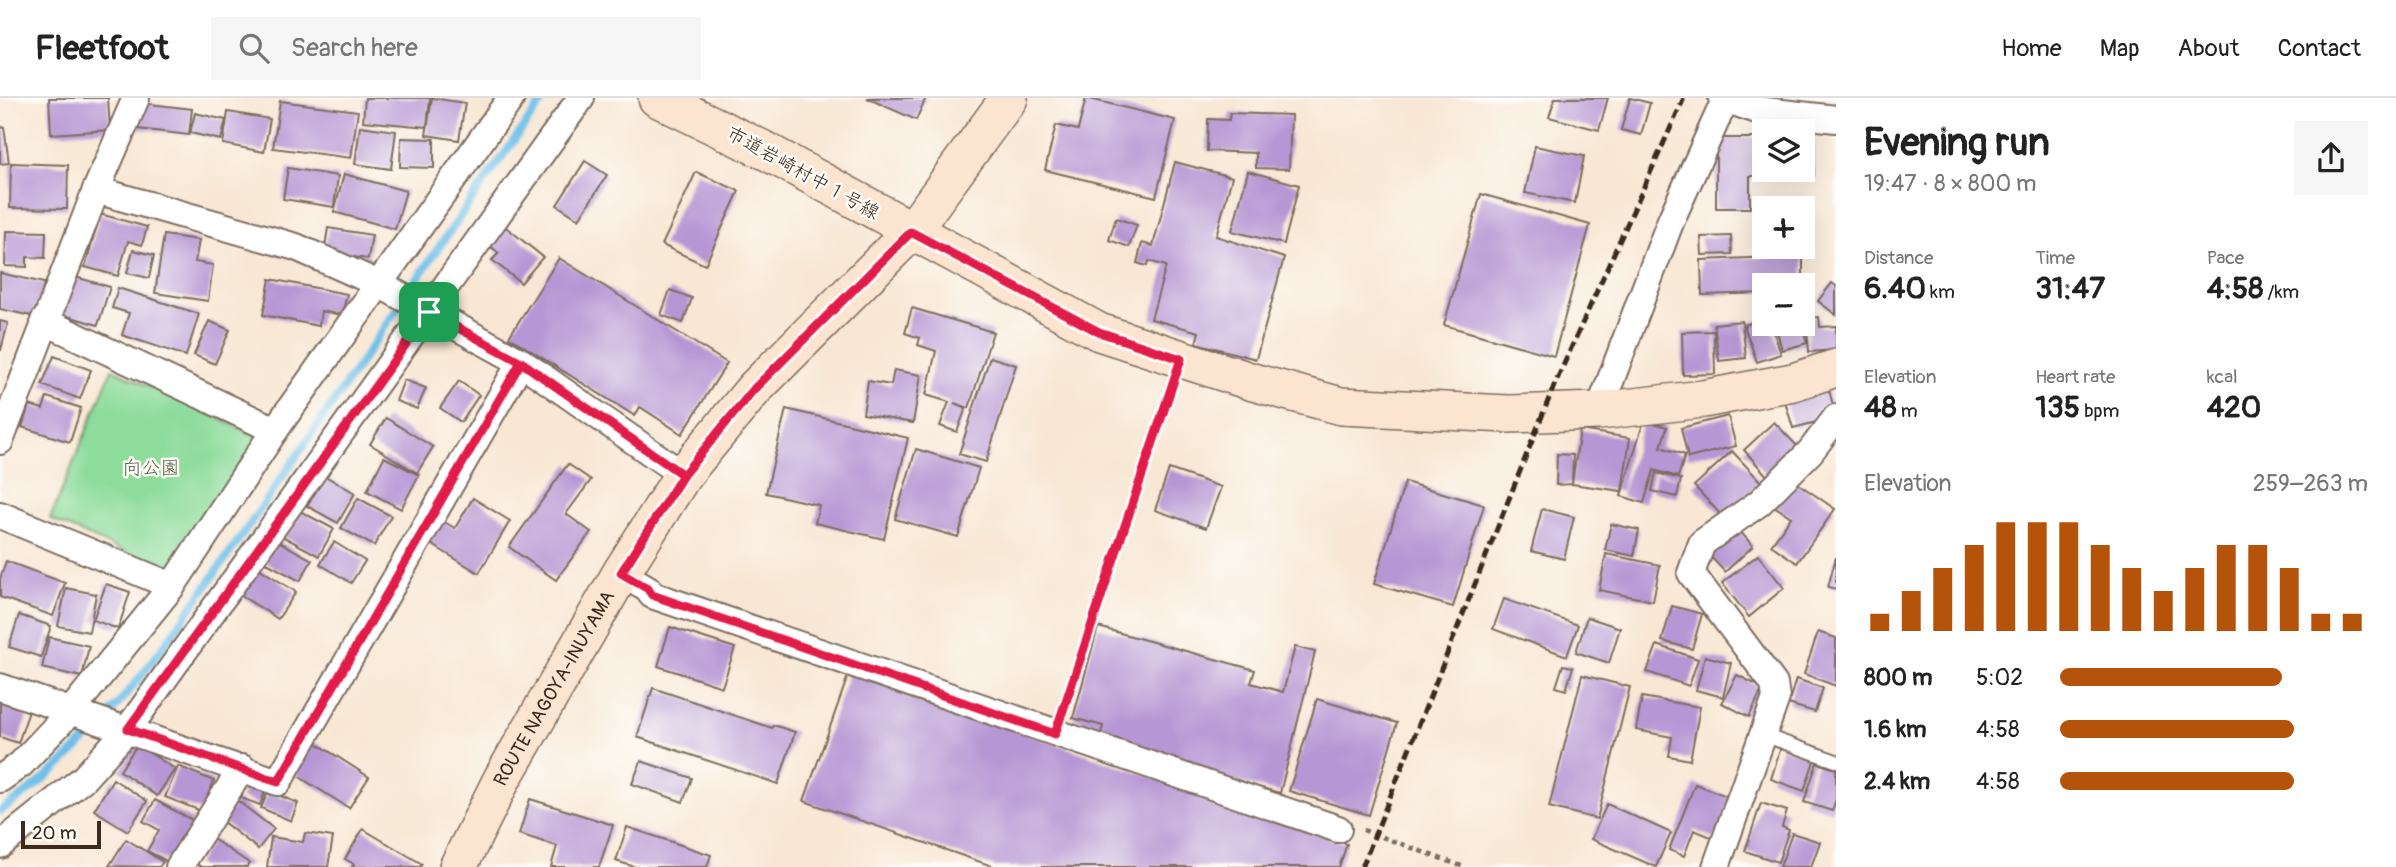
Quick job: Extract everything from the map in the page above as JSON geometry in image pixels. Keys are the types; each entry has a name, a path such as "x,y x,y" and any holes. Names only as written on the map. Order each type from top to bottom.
{"street":[{"path":"0,441 44,321 136,98"},
{"path":"0,779 21,764 77,713 172,586 275,430 384,287 511,98"},
{"path":"0,845 84,778 124,727 581,98"},
{"name":"市道岩崎村中１号線","path":"657,98 766,151 1099,332 1341,406 1508,414 1599,411 1703,399 1793,382 1836,368"},
{"name":"ROUTE NAGOYA-INUYAMA","path":"458,867 502,779 621,573 683,475 754,389 911,232 1009,98"},
{"path":"1599,411 1671,220 1724,98 1757,110 1836,119"},
{"path":"96,190 296,247 384,287 521,362 683,475"},
{"path":"44,321 275,430"},
{"path":"0,687 124,727 278,782 521,362"},
{"path":"1716,867 1776,698 1774,684 1691,573 1702,543 1759,503 1810,452 1836,418"},
{"path":"0,515 172,586"},
{"path":"621,573 648,589 652,595 1338,829"},
{"path":"179,867 242,768"}],"lane":[{"path":"1763,735 1836,761"}],"path":[{"path":"1055,734 1181,359"},
{"path":"1338,829 1366,830 1417,852 1464,867"}],"green space":[{"name":"向公園","path":"112,369 259,437 170,572 50,519"}],"building":[{"path":"49,98 108,98 110,130 51,134"},
{"path":"365,98 430,98 427,127 363,121"},
{"path":"432,98 465,103 459,140 426,135"},
{"path":"867,98 926,98 916,120"},
{"path":"1086,98 1175,120 1156,197 1045,170 1056,125 1078,130"},
{"path":"1555,98 1608,98 1599,130 1549,117"},
{"path":"1630,98 1650,103 1641,135 1621,130"},
{"path":"280,101 358,111 351,158 273,148"},
{"path":"141,103 192,109 189,135 138,129"},
{"path":"228,112 270,119 264,152 223,144"},
{"path":"195,113 226,120 221,140 190,133"},
{"path":"1230,113 1291,115 1289,169 1256,168 1256,153 1207,151 1208,119 1229,120"},
{"path":"360,126 396,131 391,169 355,164"},
{"path":"4,127 9,163 0,164 0,128"},
{"path":"401,138 434,139 434,168 400,167"},
{"path":"1716,138 1752,138 1750,208 1716,208"},
{"path":"1535,146 1584,156 1575,203 1525,193"},
{"path":"585,161 607,175 579,219 557,205"},
{"path":"1175,162 1232,177 1216,236 1284,258 1256,359 1196,343 1199,332 1151,319 1166,266 1149,261 1147,266 1137,263 1142,243 1153,246"},
{"path":"11,163 68,165 67,209 10,208"},
{"path":"288,168 338,176 334,207 283,199"},
{"path":"1248,171 1299,185 1284,244 1232,231"},
{"path":"696,172 739,191 705,265 662,245"},
{"path":"344,174 406,191 395,229 334,212"},
{"path":"1481,194 1590,225 1554,356 1444,325"},
{"path":"100,214 147,227 142,245 128,241 118,276 85,267"},
{"path":"1116,218 1137,225 1129,247 1109,240"},
{"path":"501,223 543,257 521,283 492,260 499,253 485,242"},
{"path":"328,228 372,235 368,259 324,253"},
{"path":"6,231 46,232 45,258 27,257 27,267 5,266"},
{"path":"164,235 199,240 195,262 213,265 208,301 155,293"},
{"path":"1731,236 1732,254 1702,255 1701,237"},
{"path":"133,250 154,255 149,278 127,273"},
{"path":"559,258 727,363 682,434 640,407 635,416 509,337"},
{"path":"1803,259 1803,273 1752,273 1752,293 1702,295 1701,260"},
{"path":"0,273 44,283 36,317 0,309"},
{"path":"72,276 110,287 98,325 61,314"},
{"path":"270,279 347,294 342,315 321,311 319,326 263,315"},
{"path":"1832,283 1836,286 1836,315 1818,301"},
{"path":"118,288 199,314 186,356 122,335 129,313 112,308"},
{"path":"670,290 692,298 683,323 661,315"},
{"path":"912,308 993,332 969,408 954,403 966,408 957,432 940,426 949,402 926,395 936,351 918,345 920,338 905,333"},
{"path":"1815,317 1819,317 1820,327 1836,326 1836,350 1809,352 1808,336 1815,336"},
{"path":"0,321 8,323 1,350 0,350"},
{"path":"209,321 230,330 215,364 194,355"},
{"path":"1742,321 1746,358 1719,361 1714,324"},
{"path":"1752,323 1752,336 1775,336 1781,354 1757,362 1744,325"},
{"path":"1714,331 1715,374 1683,375 1682,332"},
{"path":"1778,336 1805,336 1807,343 1782,350"},
{"path":"54,356 91,370 80,399 42,385"},
{"path":"990,357 1016,365 986,462 959,454"},
{"path":"894,370 921,375 913,423 863,414 868,381 891,385"},
{"path":"404,380 426,388 417,409 396,401"},
{"path":"459,381 479,395 461,422 440,408"},
{"path":"1828,386 1836,417 1793,428 1784,398"},
{"path":"47,397 81,408 70,442 22,427 29,405 43,409"},
{"path":"786,409 908,438 884,539 815,523 819,505 766,493"},
{"path":"1728,416 1736,446 1688,458 1681,428"},
{"path":"386,418 433,447 417,473 370,444"},
{"path":"1644,420 1667,427 1661,447 1685,455 1678,477 1654,470 1644,503 1621,496"},
{"path":"1774,422 1800,449 1769,478 1744,450"},
{"path":"1580,430 1630,438 1622,491 1572,484 1556,485 1557,454 1573,455 1572,483"},
{"path":"916,449 979,468 958,537 895,519"},
{"path":"1732,451 1761,482 1723,517 1694,486"},
{"path":"384,457 419,475 401,509 367,491"},
{"path":"568,464 591,480 566,514 591,532 556,580 509,547"},
{"path":"1169,469 1221,487 1206,528 1155,510"},
{"path":"1656,473 1681,479 1677,497 1652,491"},
{"path":"325,476 355,493 338,523 307,506"},
{"path":"1793,480 1835,509 1797,563 1771,545 1791,517 1774,506"},
{"path":"1405,482 1484,505 1453,607 1374,584"},
{"path":"358,498 391,516 374,546 341,528"},
{"path":"473,498 510,521 479,573 426,541 439,519 455,528"},
{"path":"296,509 334,529 319,556 282,536"},
{"path":"1542,509 1574,517 1564,559 1531,551"},
{"path":"1611,524 1639,530 1634,556 1605,550"},
{"path":"1738,529 1753,546 1725,572 1709,555"},
{"path":"276,540 312,560 300,581 263,561"},
{"path":"334,542 365,561 351,583 320,564"},
{"path":"1606,554 1660,565 1653,601 1599,590"},
{"path":"1758,555 1784,588 1749,617 1722,583"},
{"path":"1836,557 1836,589 1828,587"},
{"path":"6,561 65,583 53,616 0,597 0,579"},
{"path":"257,567 296,592 278,619 240,595"},
{"path":"106,584 130,592 118,629 93,620"},
{"path":"66,588 96,594 89,632 58,626"},
{"path":"1504,599 1578,625 1567,656 1493,629"},
{"path":"1672,606 1702,614 1692,649 1662,641"},
{"path":"19,615 51,626 41,657 9,647"},
{"path":"1587,617 1620,628 1609,663 1576,652"},
{"path":"670,627 735,648 722,687 658,666"},
{"path":"1098,627 1255,670 1251,683 1283,692 1295,647 1315,652 1280,793 1098,744 1103,726 1073,718"},
{"path":"1818,632 1836,638 1836,686 1804,674"},
{"path":"49,637 89,646 82,677 42,668"},
{"path":"1657,645 1698,659 1689,686 1647,672"},
{"path":"1705,656 1731,663 1723,697 1696,690"},
{"path":"1563,665 1573,667 1566,690 1556,687"},
{"path":"849,673 1347,844 1339,867 995,867 804,801"},
{"path":"1582,675 1630,687 1597,819 1549,807"},
{"path":"1737,675 1763,688 1749,717 1722,703"},
{"path":"1796,679 1823,688 1815,712 1788,704"},
{"path":"653,688 772,728 773,725 795,732 778,784 637,737"},
{"path":"1642,697 1700,707 1690,760 1669,756 1672,737 1636,730"},
{"path":"1317,699 1397,723 1369,815 1289,791"},
{"path":"0,701 29,711 18,743 0,737"},
{"path":"310,739 369,777 349,808 290,771"},
{"path":"137,745 175,769 157,796 120,771"},
{"path":"1781,747 1815,758 1804,791 1771,779"},
{"path":"641,761 692,778 683,802 632,784"},
{"path":"1817,763 1836,769 1836,799 1832,811 1804,802"},
{"path":"178,766 214,781 201,811 165,797"},
{"path":"113,779 147,801 128,831 94,810"},
{"path":"1695,784 1732,798 1716,839 1694,830 1684,856 1669,850"},
{"path":"246,785 265,792 260,805 241,798"},
{"path":"268,791 298,803 291,821 261,808"},
{"path":"530,799 613,825 599,867 551,867 557,846 519,834"},
{"path":"155,800 194,821 170,863 147,851 159,830 143,821"},
{"path":"238,801 274,829 258,849 222,821"},
{"path":"1761,803 1787,811 1782,827 1789,830 1778,862 1745,851"},
{"path":"1607,804 1671,833 1656,867 1591,839"},
{"path":"627,827 711,855 707,867 635,867 616,861"},
{"path":"363,829 422,864 420,867 352,867 354,864 345,859"},
{"path":"305,833 333,837 328,867 267,867 271,837 303,842"},
{"path":"1792,833 1820,842 1811,867 1780,867"},
{"path":"126,839 163,862 159,867 109,866"},
{"path":"213,839 249,863 247,867 201,867 197,864"}],"waterway":[{"path":"0,811 68,758 128,693 155,658 270,495 464,210 545,98"}],"railway":[{"path":"1362,867 1554,386 1684,98"}],"route":[{"path":"429,312 128,729 278,782 521,362 683,475 754,389 911,232 1099,332 1181,359 1055,734 652,595 648,589 621,573 683,475 602,419 521,362 429,312"}]}
